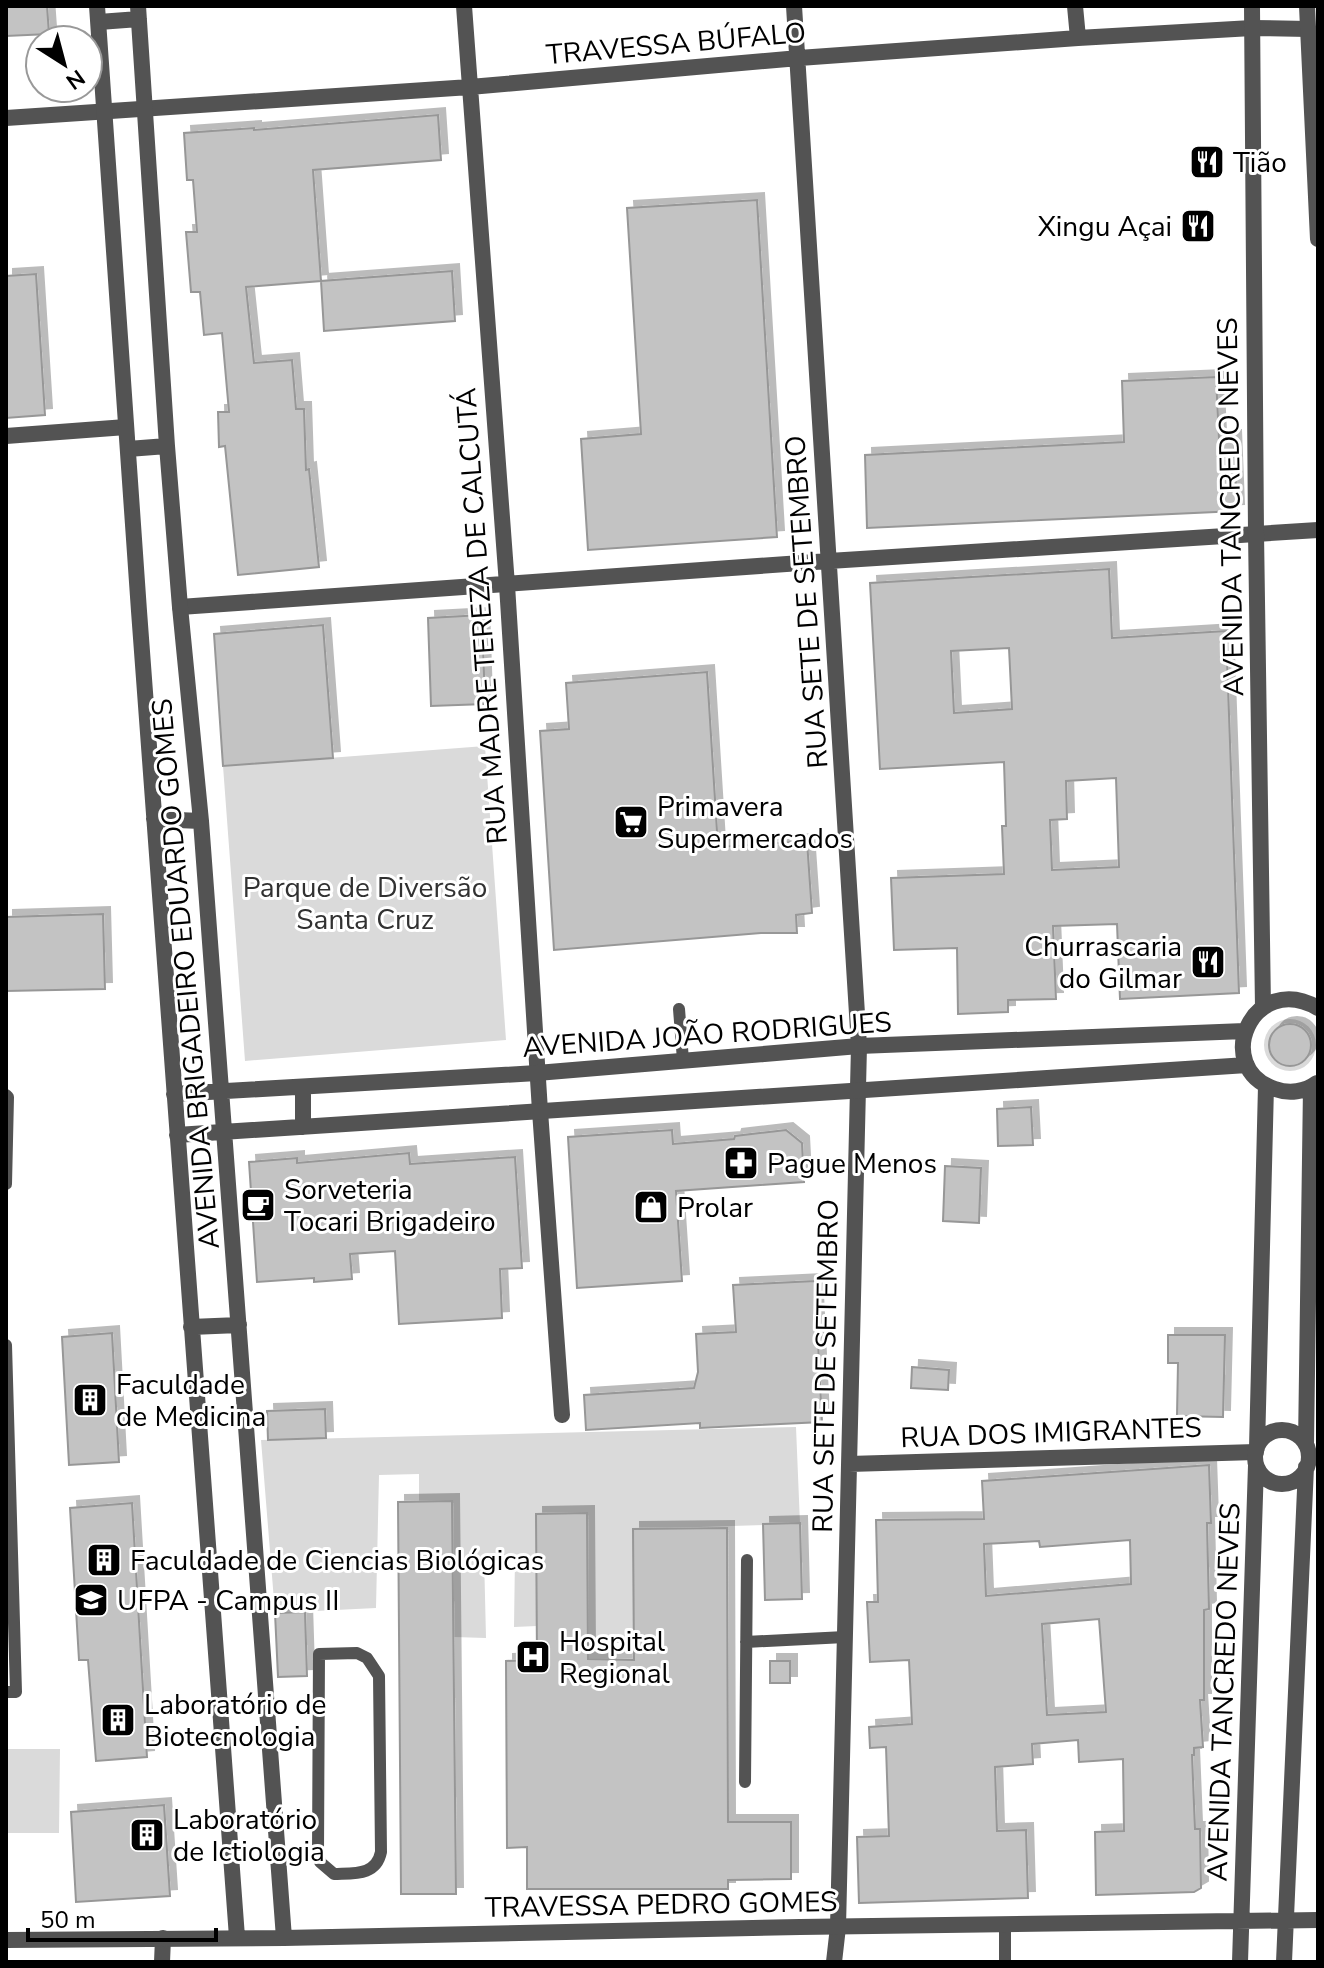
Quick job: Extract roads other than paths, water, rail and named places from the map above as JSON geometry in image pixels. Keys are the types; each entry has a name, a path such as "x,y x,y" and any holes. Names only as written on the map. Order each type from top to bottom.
{"street":[{"name":"RUA MADRE TEREZA DE CALCUTÁ","path":"464,6 507,585 562,1415"},
{"name":"RUA SETE DE SETEMBRO","path":"794,6 859,1046 838,1927 834,1962"},
{"path":"1075,6 1078,38"},
{"name":"AVENIDA TANCREDO NEVES","path":"1252,6 1263,1007"},
{"path":"1307,6 1318,239"},
{"path":"98,14 139,12"},
{"name":"AVENIDA BRIGADEIRO EDUARDO GOMES","path":"139,12 167,446 201,821 239,1325 270,1656 284,1938"},
{"name":"AVENIDA BRIGADEIRO EDUARDO GOMES","path":"98,14 237,1937"},
{"name":"TRAVESSA BÚFALO","path":"6,118 470,87 799,58 1078,38 1252,28 1308,29"},
{"path":"6,436 126,427"},
{"path":"128,449 167,446"},
{"path":"180,607 1318,530"},
{"path":"154,819 201,821"},
{"path":"1284,1962 1311,1465 1306,1445 1315,1085 1296,1092 1266,1086 1247,1065 1243,1048 1245,1031 1252,1017 1276,1000 1292,998 1318,1008"},
{"name":"AVENIDA JOÃO RODRIGUES","path":"174,1094 537,1073 859,1046 1245,1031"},
{"path":"177,1135 1247,1065"},
{"name":"AVENIDA TANCREDO NEVES","path":"1240,1962 1266,1086"},
{"path":"303,1087 303,1127"},
{"path":"191,1327 239,1325"},
{"path":"1306,1445 1293,1433 1276,1431 1261,1440 1256,1455 1265,1479 1280,1484 1296,1480 1311,1465"},
{"name":"RUA DOS IMIGRANTES","path":"849,1464 1256,1455"},
{"name":"TRAVESSA PEDRO GOMES","path":"6,1940 1318,1920"},
{"path":"162,1962 163,1938"}],"lane":[{"path":"679,1009 683,1060"},
{"path":"6,1095 6,1184"},
{"path":"6,1345 16,1692 6,1692"},
{"path":"745,1782 747,1560"},
{"path":"746,1642 845,1637"},
{"path":"357,1653 367,1658 379,1676 381,1852 379,1861 366,1872 334,1874 320,1862 313,1654 357,1653"},
{"path":"1005,1924 1005,1962"}],"place":[{"name":"Tião","path":"1207,162"},
{"name":"Xingu Açai","path":"1198,226"},
{"name":"Primavera Supermercados","path":"631,822"},
{"name":"Churrascaria do Gilmar","path":"1208,962"},
{"name":"Pague Menos","path":"741,1163"},
{"name":"Sorveteria Tocari Brigadeiro","path":"258,1205"},
{"name":"Prolar","path":"651,1207"},
{"name":"Faculdade de Medicina","path":"90,1400"},
{"name":"Faculdade de Ciencias Biológicas","path":"104,1560"},
{"name":"UFPA - Campus II","path":"91,1600"},
{"name":"Hospital Regional","path":"533,1657"},
{"name":"Laboratório de Biotecnologia","path":"118,1720"},
{"name":"Laboratório de Ictiologia","path":"147,1835"}],"park label":[{"name":"Parque de Diversão Santa Cruz","path":"365,903"}]}
